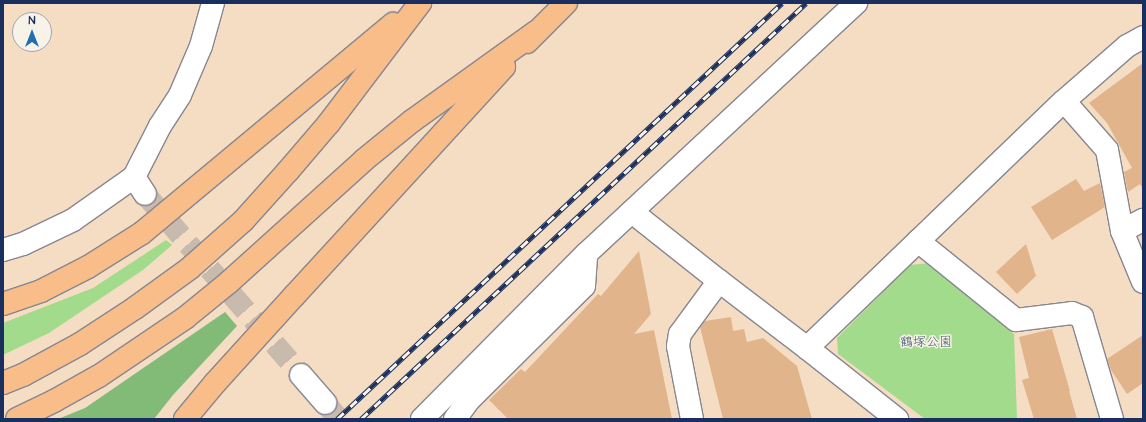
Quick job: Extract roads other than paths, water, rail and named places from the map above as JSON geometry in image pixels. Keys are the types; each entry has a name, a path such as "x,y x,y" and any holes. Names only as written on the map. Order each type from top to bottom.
{"highway":[{"path":"3,304 41,291 88,267 142,233 419,3"},
{"path":"3,383 23,375 80,344 135,308 190,268 243,222 329,123 419,3"},
{"path":"186,419 215,383 299,290 536,32 566,3"},
{"path":"17,419 54,401 99,376 185,318 228,282 364,160 412,121 536,32"}],"street":[{"path":"3,250 23,244 73,220 139,185 160,126 180,95 201,46 213,3"},
{"path":"422,419 586,254 856,3"},
{"path":"807,348 1064,101 1127,46 1143,37"},
{"path":"1064,101 1107,150 1122,231 1143,282"},
{"path":"632,212 897,419"},
{"path":"1122,231 1143,220"},
{"path":"918,242 1016,320 1072,313 1082,317 1112,419"},
{"path":"461,417 468,401 584,286 586,254"},
{"path":"692,419 678,346 680,334 719,281"},
{"path":"301,375 325,403"}],"tunnel":[{"path":"145,194 301,375"},
{"path":"325,403 339,419"}],"railway":[{"path":"337,419 782,3"},
{"path":"361,419 806,3"}],"park label":[{"name":"鶴塚公園","path":"926,342"}]}
